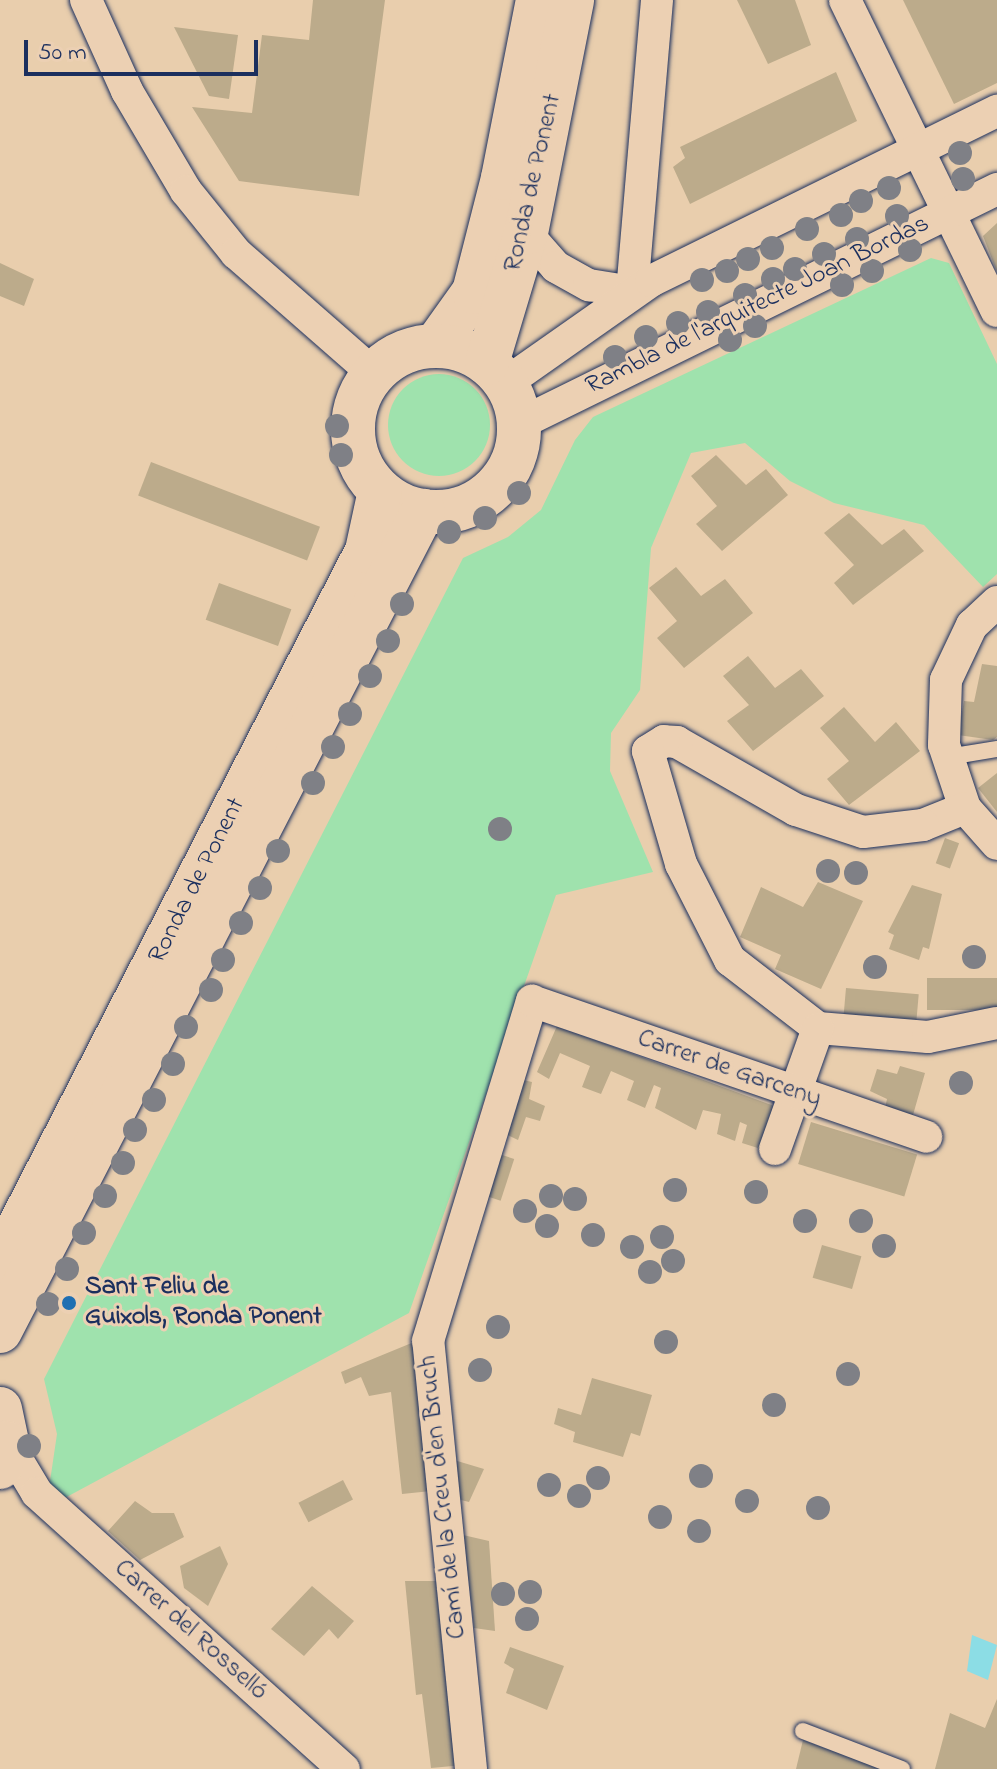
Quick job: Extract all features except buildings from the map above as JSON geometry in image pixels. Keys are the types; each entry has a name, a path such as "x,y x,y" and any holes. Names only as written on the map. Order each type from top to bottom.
{"main road":[{"path":"436,345 474,292 503,178 538,0"},
{"name":"Ronda de Ponent","path":"496,373 572,0"},
{"path":"436,345 463,350 496,373 519,424 513,460 492,491 460,509 423,511 380,491 362,468 352,426 358,398 373,373 406,351 436,345"},
{"name":"Ronda de Ponent","path":"0,1264 367,551 380,491"},
{"path":"0,1331 423,511"}],"street":[{"path":"86,0 127,91 186,191 236,253 373,373"},
{"path":"526,233 556,267 589,285 632,292 657,0"},
{"path":"845,0 997,311"},
{"name":"Rambla de l'arquitecte Joan Bordas","path":"496,373 632,292 997,111"},
{"name":"Rambla de l'arquitecte Joan Bordas","path":"519,424 997,189"},
{"path":"997,602 972,625 946,680 948,757 965,808 997,844"},
{"path":"965,808 923,825 863,832 783,804 677,742 656,745 648,761 681,864 730,960 818,1028 928,1037 997,1023"},
{"name":"Carrer de Garceny","path":"532,1001 926,1137"},
{"name":"Camí de la Creu d'en Bruch","path":"471,1769 428,1341 532,1001"},
{"path":"775,1149 818,1028"},
{"name":"Carrer del Rosselló","path":"2,1451 37,1493 344,1769"}],"lane":[{"path":"948,757 997,749"},
{"path":"803,1731 902,1769"}],"green space":[{"path":"931,258 949,263 997,364 997,574 983,587 924,525 834,503 790,481 745,443 691,453 651,548 640,690 611,733 610,771 653,872 556,895 409,1313 61,1500 49,1488 57,1434 44,1379 463,558 508,537 541,510 575,440 593,417"},
{"path":"439,374 459,378 475,389 486,405 490,425 486,445 475,461 459,472 439,476 419,472 403,461 392,445 388,425 392,405 403,389 419,378"}],"water":[{"path":"972,1635 997,1645 988,1680 967,1671"}],"place":[{"name":"Sant Feliu de Guixols, Ronda Ponent","path":"69,1303"}]}
